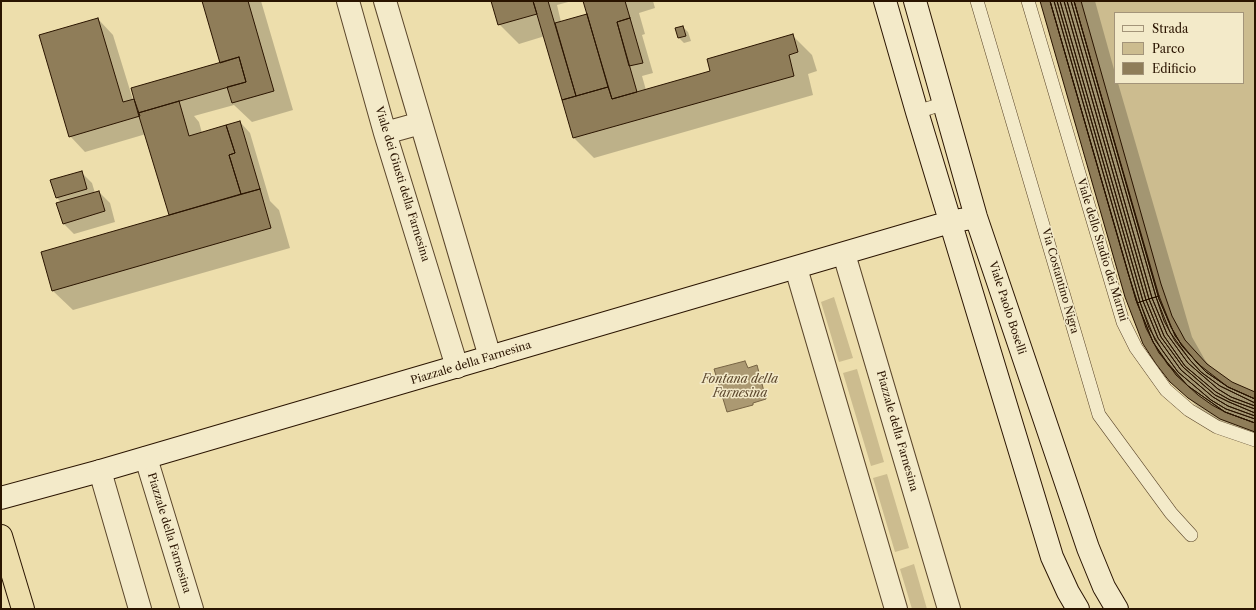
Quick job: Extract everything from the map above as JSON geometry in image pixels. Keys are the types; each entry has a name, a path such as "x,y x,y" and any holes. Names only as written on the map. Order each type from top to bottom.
{"highway":[{"path":"1,536 23,609"}],"street":[{"name":"Viale dei Giusti della Farnesina","path":"348,1 385,133 457,367"},
{"path":"385,1 490,357"},
{"path":"885,1 950,222 1052,557 1068,592 1078,609"},
{"name":"Viale Paolo Boselli","path":"915,1 976,217 1088,548 1104,587 1117,609"},
{"path":"385,133 421,123"},
{"name":"Piazzale della Farnesina","path":"1,498 146,458 950,222 976,217"},
{"name":"Piazzale della Farnesina","path":"844,254 949,609"},
{"path":"796,268 896,609"},
{"name":"Piazzale della Farnesina","path":"146,458 192,609"},
{"path":"100,471 140,609"}],"lane":[{"name":"Via Costantino Nigra","path":"977,1 1099,415 1171,513 1192,536"},
{"name":"Viale dello Stadio dei Marmi","path":"1028,1 1123,322 1133,342 1151,371 1166,390 1189,410 1217,427 1244,438 1255,440"},
{"path":"917,112 944,104"}],"green space":[{"path":"1040,1 1255,1 1255,432 1220,419 1188,398 1170,382 1143,344 1125,297"},
{"path":"834,297 853,358 839,362 821,302"},
{"path":"857,369 884,462 871,466 843,373"},
{"path":"887,474 909,548 895,552 873,478"},
{"path":"914,564 927,609 912,609 900,569"}],"water":[{"name":"Fontana della Farnesina","path":"745,361 748,368 757,365 766,399 753,403 753,405 727,412 714,369"}],"building":[{"path":"202,1 248,1 274,91 232,103 227,87 246,82 239,57 220,63"},
{"path":"491,1 533,1 537,14 498,25"},
{"path":"533,1 548,1 576,96 562,100"},
{"path":"583,1 625,1 630,18 617,22 637,92 612,99"},
{"path":"1040,1 1050,1 1136,300 1153,342 1168,365 1188,386 1225,412 1255,423 1255,432 1220,419 1188,398 1170,382 1143,344 1125,297"},
{"path":"1050,1 1074,1 1159,299 1171,327 1182,346 1206,372 1228,387 1255,399 1255,423 1225,412 1188,386 1159,353 1146,328 1128,273"},
{"path":"1050,1 1054,1 1140,302 1137,303 1136,300"},
{"path":"1054,1 1057,1 1143,301 1140,302"},
{"path":"1057,1 1060,1 1146,300 1143,301"},
{"path":"1060,1 1064,1 1149,299 1146,300"},
{"path":"1064,1 1067,1 1152,298 1149,299"},
{"path":"1067,1 1071,1 1156,297 1152,298"},
{"path":"1071,1 1074,1 1159,296 1156,297"},
{"path":"1074,1 1081,1 1161,284 1172,316 1185,340 1207,364 1232,382 1255,392 1255,399 1228,387 1206,372 1182,346 1171,327 1159,299"},
{"path":"587,14 608,87 576,96 555,23"},
{"path":"98,18 123,102 134,99 140,116 69,137 39,35"},
{"path":"630,18 643,63 629,66 617,22"},
{"path":"683,26 686,36 678,38 675,28"},
{"path":"793,34 798,52 789,55 794,76 573,138 562,100 608,87 612,99 710,71 707,59"},
{"path":"239,57 246,82 138,113 131,88"},
{"path":"179,101 189,136 226,125 235,153 229,155 241,194 169,215 138,113"},
{"path":"240,121 260,189 241,194 229,155 235,153 226,125"},
{"path":"82,171 87,189 56,198 50,180"},
{"path":"260,189 271,228 52,291 41,252"},
{"path":"99,191 105,211 63,224 56,203"},
{"path":"1159,296 1175,336 1197,363 1228,387 1255,399 1255,403 1220,386 1201,372 1190,360 1175,341 1164,321 1156,297"},
{"path":"1156,297 1170,332 1190,360 1201,372 1220,386 1255,403 1255,406 1231,397 1218,389 1188,363 1167,334 1152,298"},
{"path":"1152,298 1167,334 1188,363 1218,389 1231,397 1255,406 1255,409 1230,400 1216,392 1185,366 1164,336 1149,299"},
{"path":"1149,299 1164,336 1185,366 1216,392 1230,400 1255,409 1255,413 1215,395 1183,367 1161,337 1146,300"},
{"path":"1146,300 1161,337 1183,367 1215,395 1255,413 1255,416 1228,406 1213,397 1181,370 1158,338 1143,301"},
{"path":"1143,301 1158,338 1181,370 1213,397 1228,406 1255,416 1255,419 1226,409 1211,400 1178,372 1162,350 1149,328 1140,302"},
{"path":"1140,302 1155,340 1178,372 1211,400 1226,409 1255,419 1255,423 1225,412 1212,405 1198,395 1176,375 1153,342 1137,303"}]}
